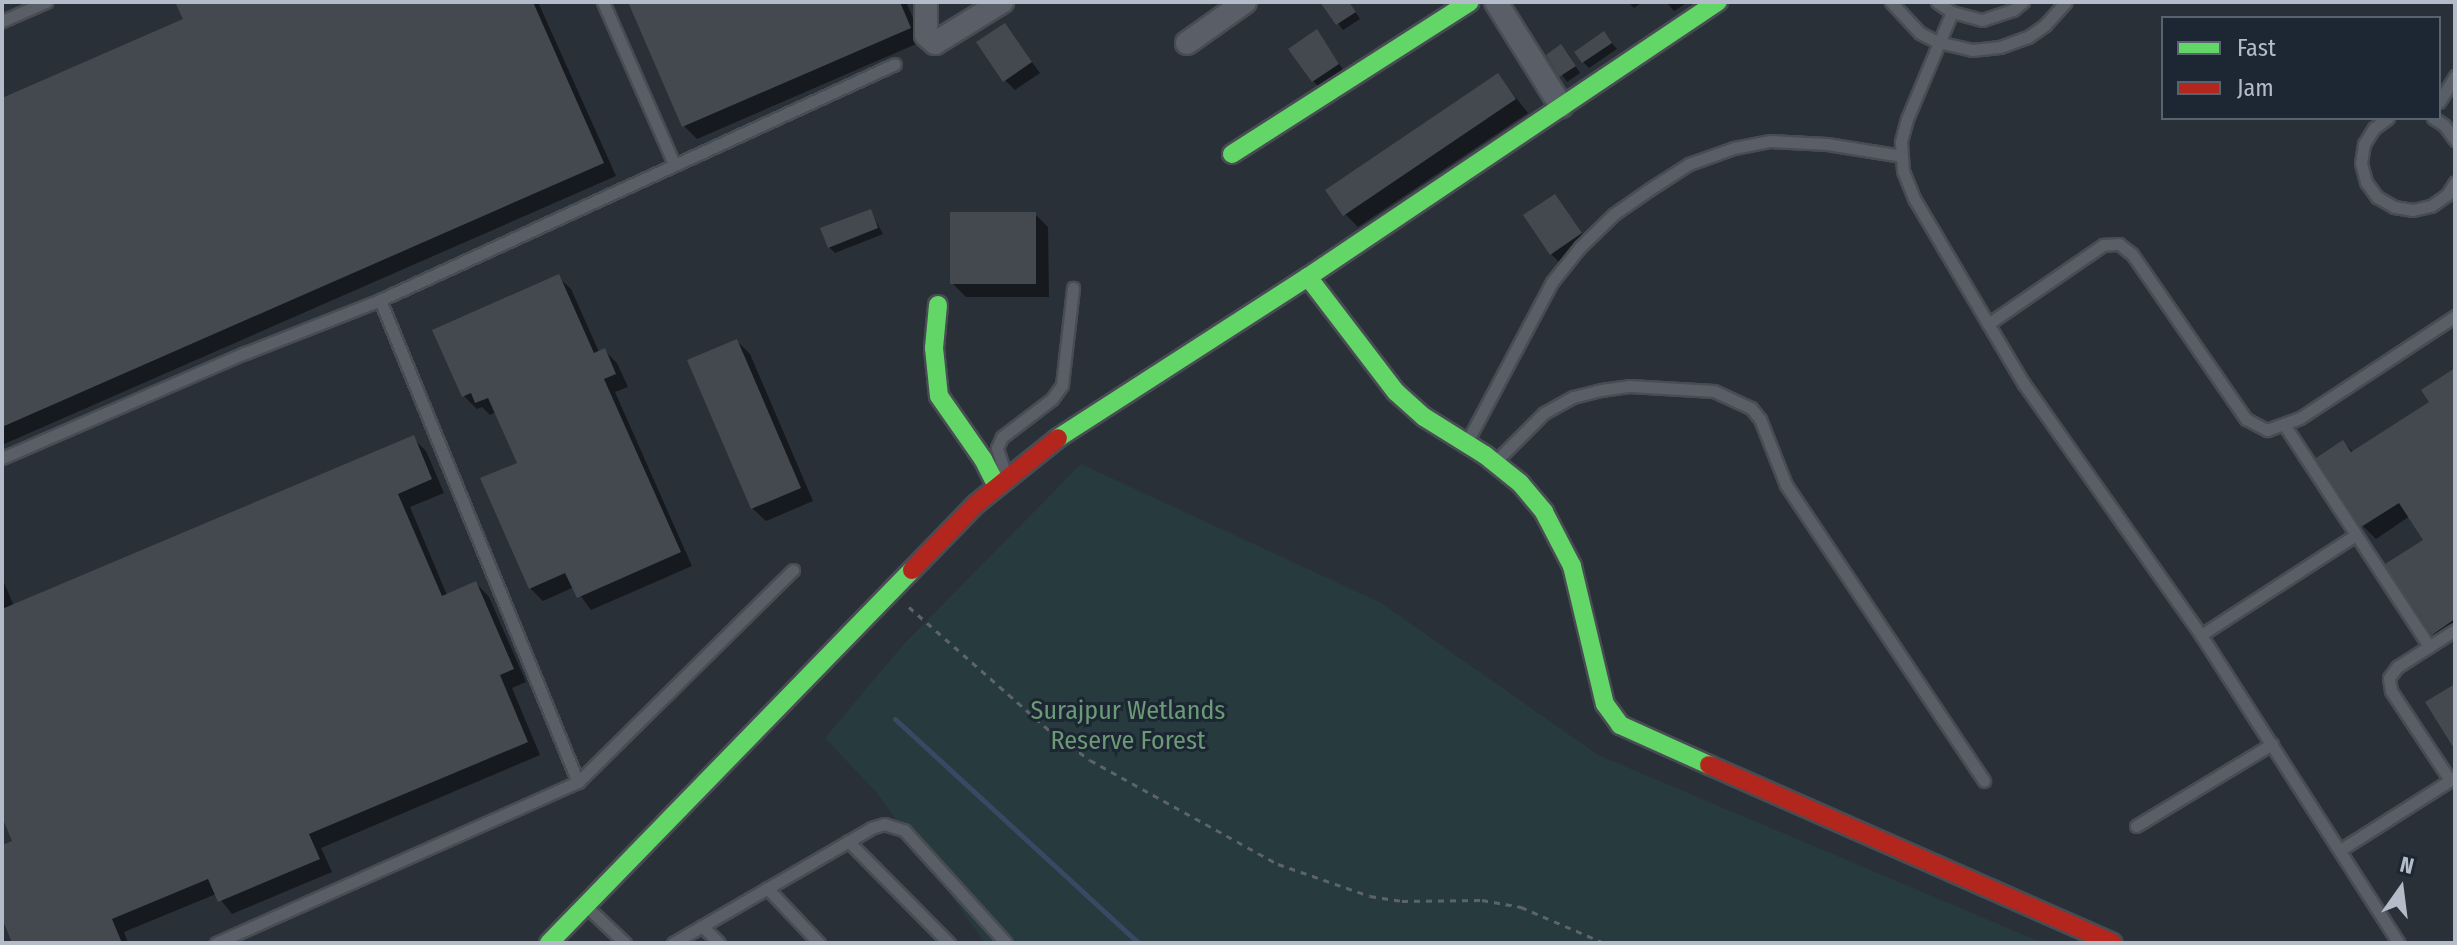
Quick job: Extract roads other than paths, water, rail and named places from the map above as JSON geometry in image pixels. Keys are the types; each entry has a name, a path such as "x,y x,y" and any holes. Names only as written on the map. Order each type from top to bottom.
{"street":[{"path":"926,2 926,35 935,43 1002,2"},
{"path":"1187,43 1245,2"},
{"path":"1232,154 1470,2"},
{"path":"1496,2 1561,106"},
{"path":"549,943 892,591 1002,483 1065,433 1308,277 1718,2"},
{"path":"1308,277 1396,392 1424,417 1520,483 1561,540 1572,566 1605,704 1620,725 2112,943"},
{"path":"938,305 934,348 939,396 1002,483"}],"lane":[{"path":"2,21 46,2"},
{"path":"603,2 674,164"},
{"path":"1891,2 1903,19 1938,42 1972,50 2000,47 2028,37 2045,25 2066,2"},
{"path":"1937,2 1952,12 1982,20 2013,10 2023,2"},
{"path":"1952,12 1907,119 1903,171 1915,200 2024,384 2201,635 2399,943"},
{"path":"2,458 245,353 380,300 895,64"},
{"path":"2441,99 2455,76"},
{"path":"2385,120 2374,128 2364,144 2361,163 2366,182 2377,197 2394,207 2413,210 2431,206 2447,195 2455,182"},
{"path":"2436,120 2455,140"},
{"path":"1466,443 1552,282 1603,225 1650,189 1689,164 1734,148 1770,141 1827,144 1902,156"},
{"path":"1988,324 2103,245 2119,244 2132,254 2246,419 2267,430 2285,426 2455,316"},
{"path":"1002,483 997,448 1002,437 1052,399 1062,385 1073,288"},
{"path":"380,300 578,782"},
{"path":"1494,463 1544,413 1573,397 1601,390 1629,386 1714,391 1751,408 1760,419 1786,485 1984,781"},
{"path":"2285,426 2354,536 2429,646"},
{"path":"2201,635 2354,536"},
{"path":"216,943 578,782 793,570"},
{"path":"2340,850 2452,779 2391,691 2389,678 2397,667 2455,630"},
{"path":"2136,826 2272,744"},
{"path":"673,943 848,841 884,824 904,830 1006,943"},
{"path":"848,841 949,943"},
{"path":"767,888 819,943"},
{"path":"587,907 625,943"},
{"path":"702,926 719,943"}],"waterway":[{"path":"895,719 1139,943"}],"park label":[{"name":"Surajpur Wetlands Reserve Forest","path":"1128,726"}]}
